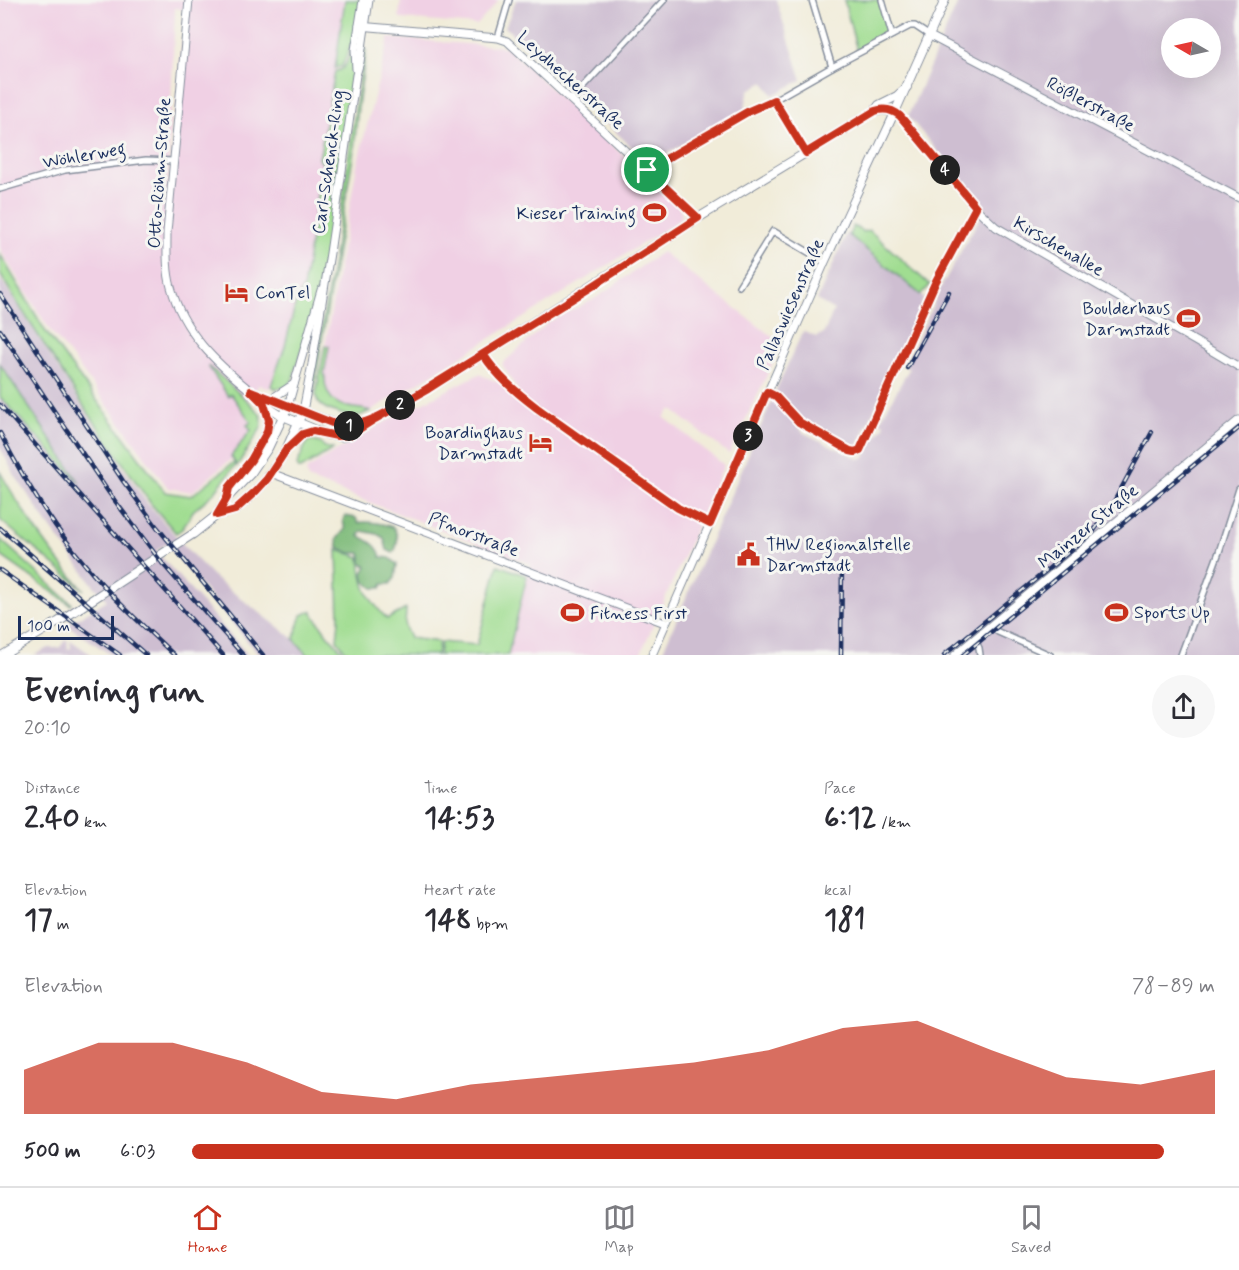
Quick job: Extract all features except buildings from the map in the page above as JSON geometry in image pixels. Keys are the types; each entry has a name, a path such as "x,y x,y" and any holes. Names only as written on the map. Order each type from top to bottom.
{"main road":[{"name":"Pallaswiesenstraße","path":"895,112 945,0"},
{"path":"283,416 332,436 345,437 355,433 593,286 698,218 875,111 879,105 897,96 907,87"},
{"path":"875,111 895,112"},
{"path":"227,498 229,488 251,460 267,432 268,401"},
{"path":"3,655 152,561 217,515 227,498 257,465 268,448 288,406 341,426 355,425 375,419"},
{"path":"217,515 235,510 256,491 271,473 286,450 303,411"},
{"path":"286,450 305,432 320,432"},
{"path":"257,465 271,473"}],"street":[{"name":"Otto-Röhm-Straße","path":"189,0 167,244 171,286 184,319 217,363 251,391 268,401 288,406"},
{"name":"Carl-Schenck-Ring","path":"362,26 363,0"},
{"name":"Carl-Schenck-Ring","path":"303,411 330,253 356,75 355,60 369,0"},
{"path":"498,38 509,0"},
{"path":"571,100 664,0"},
{"path":"812,0 832,67"},
{"path":"882,0 892,35"},
{"name":"Leydheckerstraße","path":"362,26 505,40 698,218"},
{"path":"647,170 712,132 892,35 914,26 930,36"},
{"name":"Rößlerstraße","path":"930,36 1239,198"},
{"path":"774,100 806,153"},
{"name":"Kirschenallee","path":"895,112 987,220 1239,367"},
{"name":"Pallaswiesenstraße","path":"652,655 825,262 895,112"},
{"name":"Wöhlerweg","path":"0,189 65,170 146,160 174,161"},
{"path":"767,392 775,396 799,422 850,451 860,450 936,281 976,207"},
{"path":"739,286 774,231 825,262"},
{"name":"Carl-Schenck-Ring","path":"288,406 330,253"},
{"path":"483,354 496,372 516,392 537,408 678,508 710,524"},
{"path":"268,401 295,383"},
{"name":"Otto-Röhm-Straße","path":"268,401 274,411 283,416"},
{"name":"Mainzer Straße","path":"955,655 1239,420"},
{"name":"Pfnorstraße","path":"271,473 665,623"},
{"path":"1181,655 1219,552 1239,489"},
{"path":"990,626 998,632 1050,655"},
{"path":"975,639 980,655"}],"shaded area":[{"path":"0,0 345,0 333,86 319,159 323,164 303,288 296,302 285,346 271,386 266,388 259,385 246,404 257,423 235,456 192,492 168,488 49,329 0,248","holes":["175,8 185,10 166,218"]},
{"path":"401,0 499,0 477,25 401,19 399,16"},
{"path":"516,0 776,0 802,80 773,95 764,82 749,90 744,111 649,163 505,27"},
{"path":"959,0 1239,0 1239,655 661,655 773,398 804,433 859,459 865,457 872,442 885,425 880,421 909,369 905,367 941,287 986,210 908,116"},
{"path":"389,38 506,47 679,207 682,213 677,222 430,376 364,413 334,407 319,379 357,165"},
{"path":"847,233 924,298 857,448 799,418 775,392 803,331 816,337 824,333 834,310 817,300"},
{"path":"662,252 782,344 729,454 671,409 664,417 724,465 640,655 508,655 531,564 308,479 306,470 381,424 479,374 518,391 502,364 549,322 596,298"},
{"path":"0,278 147,503 217,580 294,639 308,655 259,655 166,544 156,551 248,655 111,655 67,625 107,600 47,523 14,474 0,447 0,397 77,480 0,364"},
{"path":"67,639 68,649 71,648 70,640 92,655 34,655 48,648 59,648"}],"green space":[{"path":"345,0 361,0 355,42 352,42 342,66 335,68"},
{"path":"844,0 879,0 889,33 857,51"},
{"path":"354,46 350,92 329,239 314,308 292,381 286,387 276,389 271,386 285,346 296,302 303,288 323,164 319,159 335,71 345,66"},
{"path":"364,48 366,51 354,150 313,393 309,400 334,256"},
{"path":"853,226 864,232 869,230 930,285 921,295 849,235"},
{"path":"0,254 46,332 165,492 191,496 233,463 236,465 213,494 193,511 182,529 176,533 151,504 18,304 0,274"},
{"path":"325,346 329,346 324,374 329,395 340,404 370,411 358,416 348,415 331,410 318,402 316,394"},
{"path":"0,364 80,483 0,397"},
{"path":"208,366 245,399 262,418 260,430 237,466 231,456 251,430 247,425 251,422 231,394 228,396"},
{"path":"310,440 333,449 299,469 297,465"},
{"path":"0,472 39,534 84,590 0,520"},
{"path":"345,516 356,518 358,523 370,522 393,527 398,540 393,553 387,550 384,538 377,534 362,531 359,536 375,546 381,557 390,558 397,564 395,578 390,584 383,584 381,588 373,588 364,581 363,573 367,566 361,564 361,553 350,553 338,547 337,539 345,529 343,521"},
{"path":"0,539 72,604 0,555"},
{"path":"337,550 360,557 366,591 374,604 387,619 406,609 405,627 410,638 439,642 437,655 349,655 337,640 339,620"},
{"path":"498,565 527,576 508,655 439,655 441,642 477,645"},
{"path":"311,611 346,655 308,655 294,639 302,615"}],"railway":[{"path":"907,368 949,292"},
{"path":"0,294 123,481 157,527 263,655"},
{"path":"0,330 109,493 162,563 243,655"},
{"path":"0,405 223,655"},
{"path":"963,655 1239,428"},
{"path":"944,655 1093,532 1111,507 1152,432"},
{"path":"0,433 36,498 79,558 120,603 174,655"},
{"path":"0,528 146,655"},
{"path":"841,655 842,565"},
{"path":"0,570 120,655"}],"place":[{"name":"Kieser Training","path":"654,213"},
{"name":"ConTel","path":"237,292"},
{"name":"Boulderhaus Darmstadt","path":"1188,318"},
{"name":"Boardinghaus Darmstadt","path":"541,442"},
{"name":"THW Regionalstelle Darmstadt","path":"748,554"},
{"name":"Sports Up","path":"1116,612"},
{"name":"Fitness First","path":"572,613"}],"route":[{"path":"647,170 698,218 593,286 525,327 428,389 404,403 375,419 345,426 251,391 264,404 269,420 267,432 251,460 229,488 227,498 217,515 235,510 256,491 286,450 307,431 345,437 355,433 375,419 428,389 483,354 496,372 516,392 537,408 678,508 710,524 767,392 775,396 799,422 850,451 860,450 936,281 976,207 900,116 895,112 884,110 875,111 806,153 774,100 749,111 647,170"}]}
